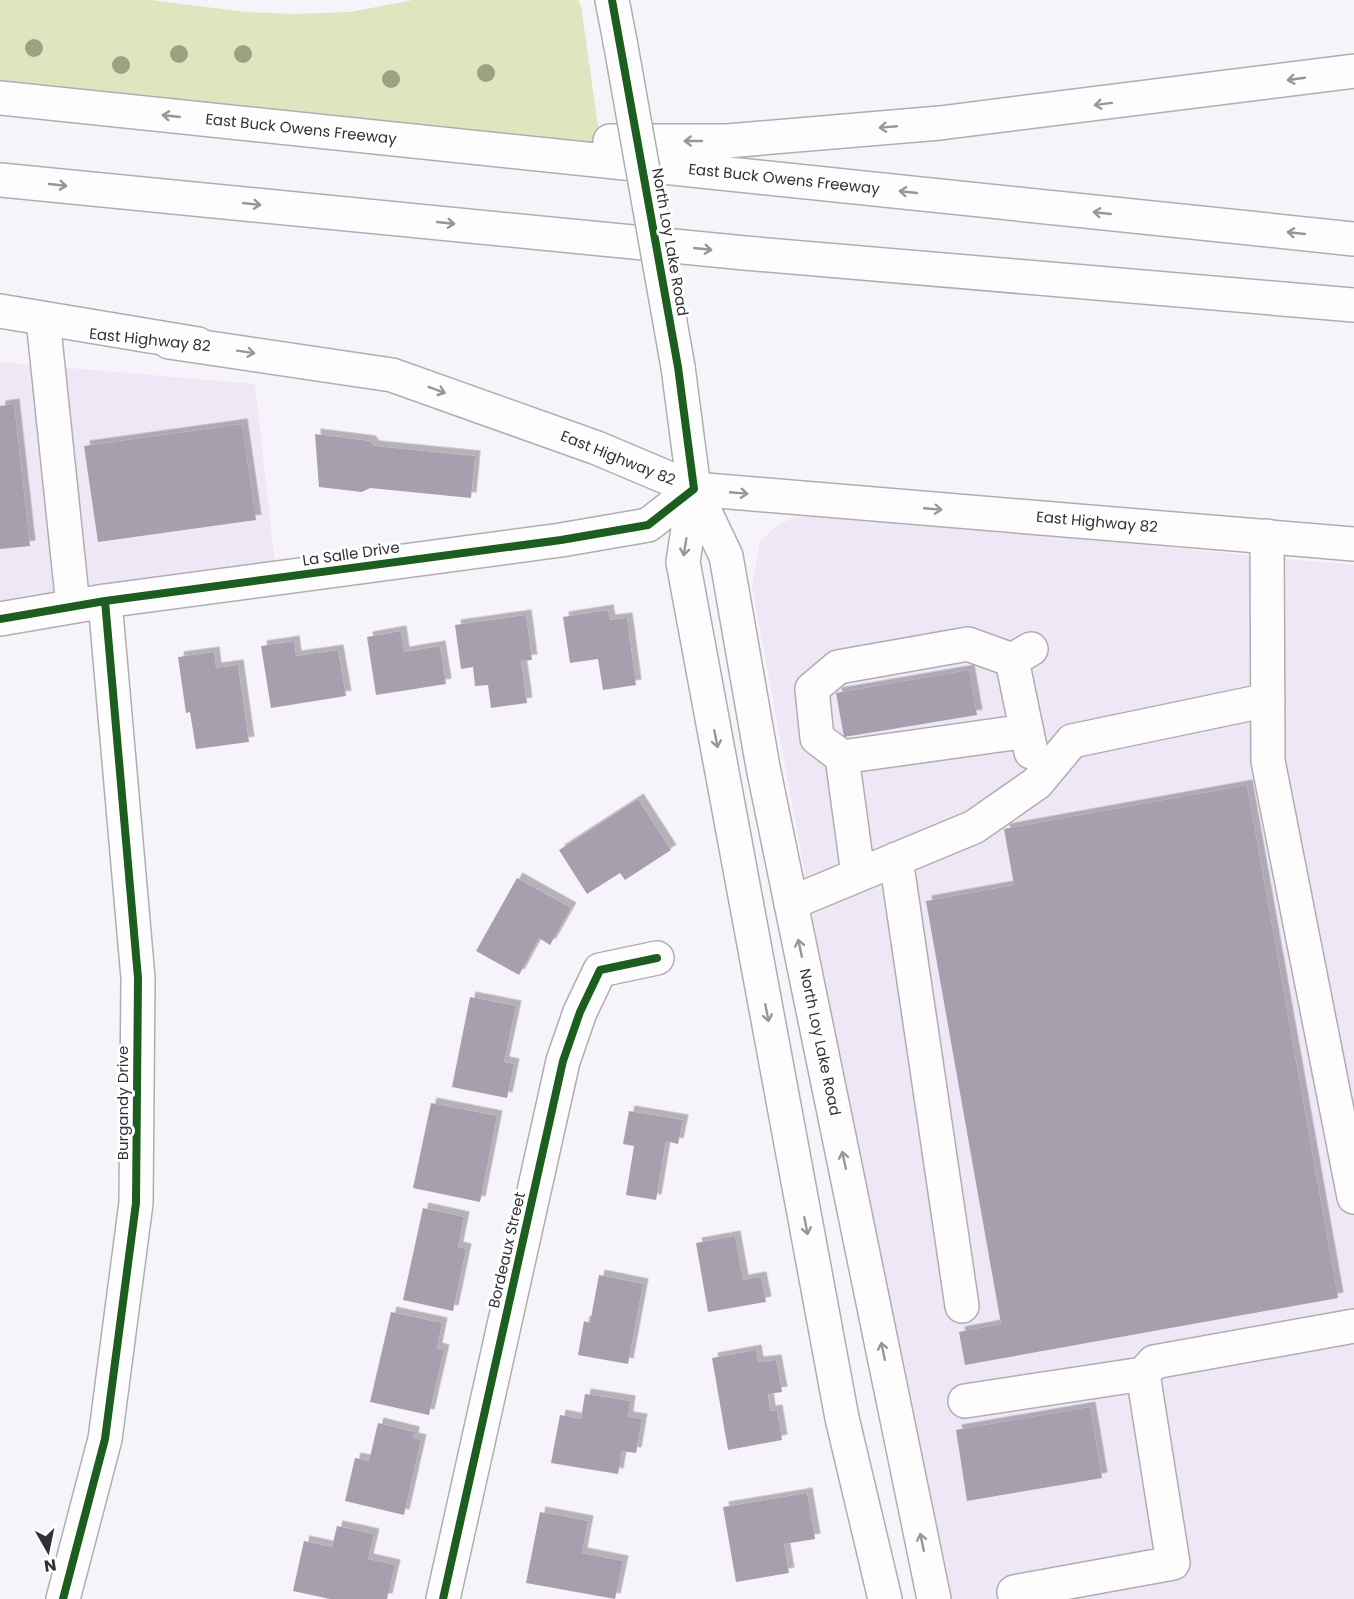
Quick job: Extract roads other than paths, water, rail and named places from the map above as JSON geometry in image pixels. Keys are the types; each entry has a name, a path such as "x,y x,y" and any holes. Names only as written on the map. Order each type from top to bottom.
{"main road":[{"name":"North Loy Lake Road","path":"612,0 678,367 694,489 683,562 842,1418 885,1599"},
{"path":"423,142 727,141 940,123 1354,71"},
{"name":"East Buck Owens Freeway","path":"0,98 1354,239"},
{"path":"0,180 745,253 1354,305"},
{"path":"0,310 198,344"},
{"name":"East Highway 82","path":"0,326 198,344 392,375 597,448 694,489 1354,544"},
{"path":"44,329 73,606"},
{"name":"North Loy Lake Road","path":"694,489 726,556 764,767 933,1599"},
{"name":"La Salle Drive","path":"0,619 105,601 550,542 648,525 694,489"},
{"path":"1267,536 1268,761 1354,1197"},
{"name":"Burgandy Drive","path":"63,1599 105,1439 136,1203 138,978 105,601"},
{"path":"858,874 842,757 817,738 812,689 838,667 968,644 1022,654 1027,731 1037,783"},
{"path":"791,903 974,827 1037,783 1072,741 1268,700"},
{"path":"842,757 1027,731"},
{"path":"896,859 963,1306"},
{"name":"Bordeaux Street","path":"443,1599 563,1061 580,1012 600,970 657,957"},
{"path":"965,1401 1143,1374 1154,1362 1354,1326"},
{"path":"1014,1592 1173,1563 1143,1374"}]}
